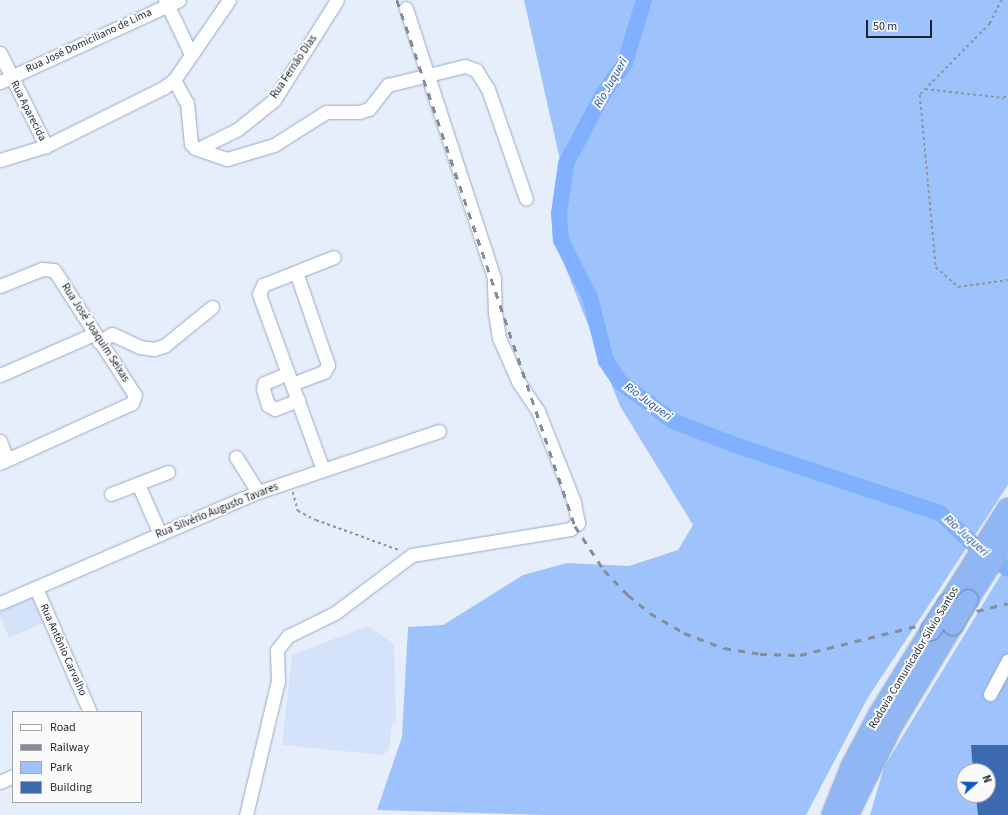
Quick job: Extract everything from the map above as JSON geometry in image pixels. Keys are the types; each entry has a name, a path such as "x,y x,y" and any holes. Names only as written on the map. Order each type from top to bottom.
{"highway":[{"name":"Rodovia Comunicador Silvio Santos","path":"832,815 851,767 876,721 931,630 948,604 972,578 1005,522"},
{"name":"Rodovia Comunicador Silvio Santos","path":"848,815 892,726 968,600 972,578"}],"street":[{"path":"0,160 46,146 140,102 174,80 229,0"},
{"name":"Rua Fernão Dias","path":"200,148 238,129 274,100 337,0"},
{"path":"171,2 191,54"},
{"name":"Rua José Domiciliano de Lima","path":"5,79 171,2"},
{"path":"246,815 278,680 277,650 288,636 335,613 412,555 570,529 578,523 579,517 538,411 518,381 499,338 494,313 494,278 406,8"},
{"name":"Rua Aparecida","path":"0,53 5,79 46,146"},
{"path":"174,80 187,103 189,140 195,148 200,148 227,159 274,145 326,112 359,112 369,109 388,85 429,77 465,66 476,70 481,76 526,199"},
{"path":"323,470 259,294 263,285 334,257"},
{"name":"Rua José Joaquim Seixas","path":"0,286 42,269 54,270 135,395 132,403 4,461"},
{"path":"296,272 328,366 324,372 264,383 263,389 268,405 275,409 298,400"},
{"path":"0,375 97,338 112,334 140,348 154,349 164,346 212,307"},
{"name":"Rua Silvério Augusto Tavares","path":"0,603 258,492 439,431"},
{"path":"0,441 4,461"},
{"path":"236,457 258,492"},
{"path":"111,494 168,472"},
{"path":"138,484 160,534"},
{"name":"Rua Antônio Carvalho","path":"36,588 90,711"},
{"path":"990,694 1008,660"},
{"path":"0,782 12,776"}],"path":[{"path":"1002,0 990,24 920,95 936,267 958,288 1008,280"},
{"path":"925,89 1003,98 1008,95"},
{"path":"290,481 298,511 412,555"}],"shaded area":[{"path":"32,597 43,623 9,638 0,617 0,610"},
{"path":"368,626 394,644 396,723 392,723 389,750 383,755 282,745 292,655"}],"green space":[{"path":"524,0 1008,0 1008,485 867,699 806,815 546,815 377,810 402,737 408,627 443,625 523,575 567,563 629,566 678,550 693,525 620,406 555,241 560,160"},
{"path":"1008,563 1008,815 870,815 884,767"}],"building":[{"path":"971,745 1008,745 1008,815 978,815 977,803 996,803 996,763 972,763"}],"waterway":[{"name":"Rio Juqueri","path":"644,0 625,63 603,94 566,164 559,213 561,240 590,297 606,361 620,382 673,421 735,445 940,513 985,555 1008,569"}],"railway":[{"path":"397,0 575,526 604,570 628,595 650,613 684,633 724,648 760,654 800,655 1008,603"}]}
